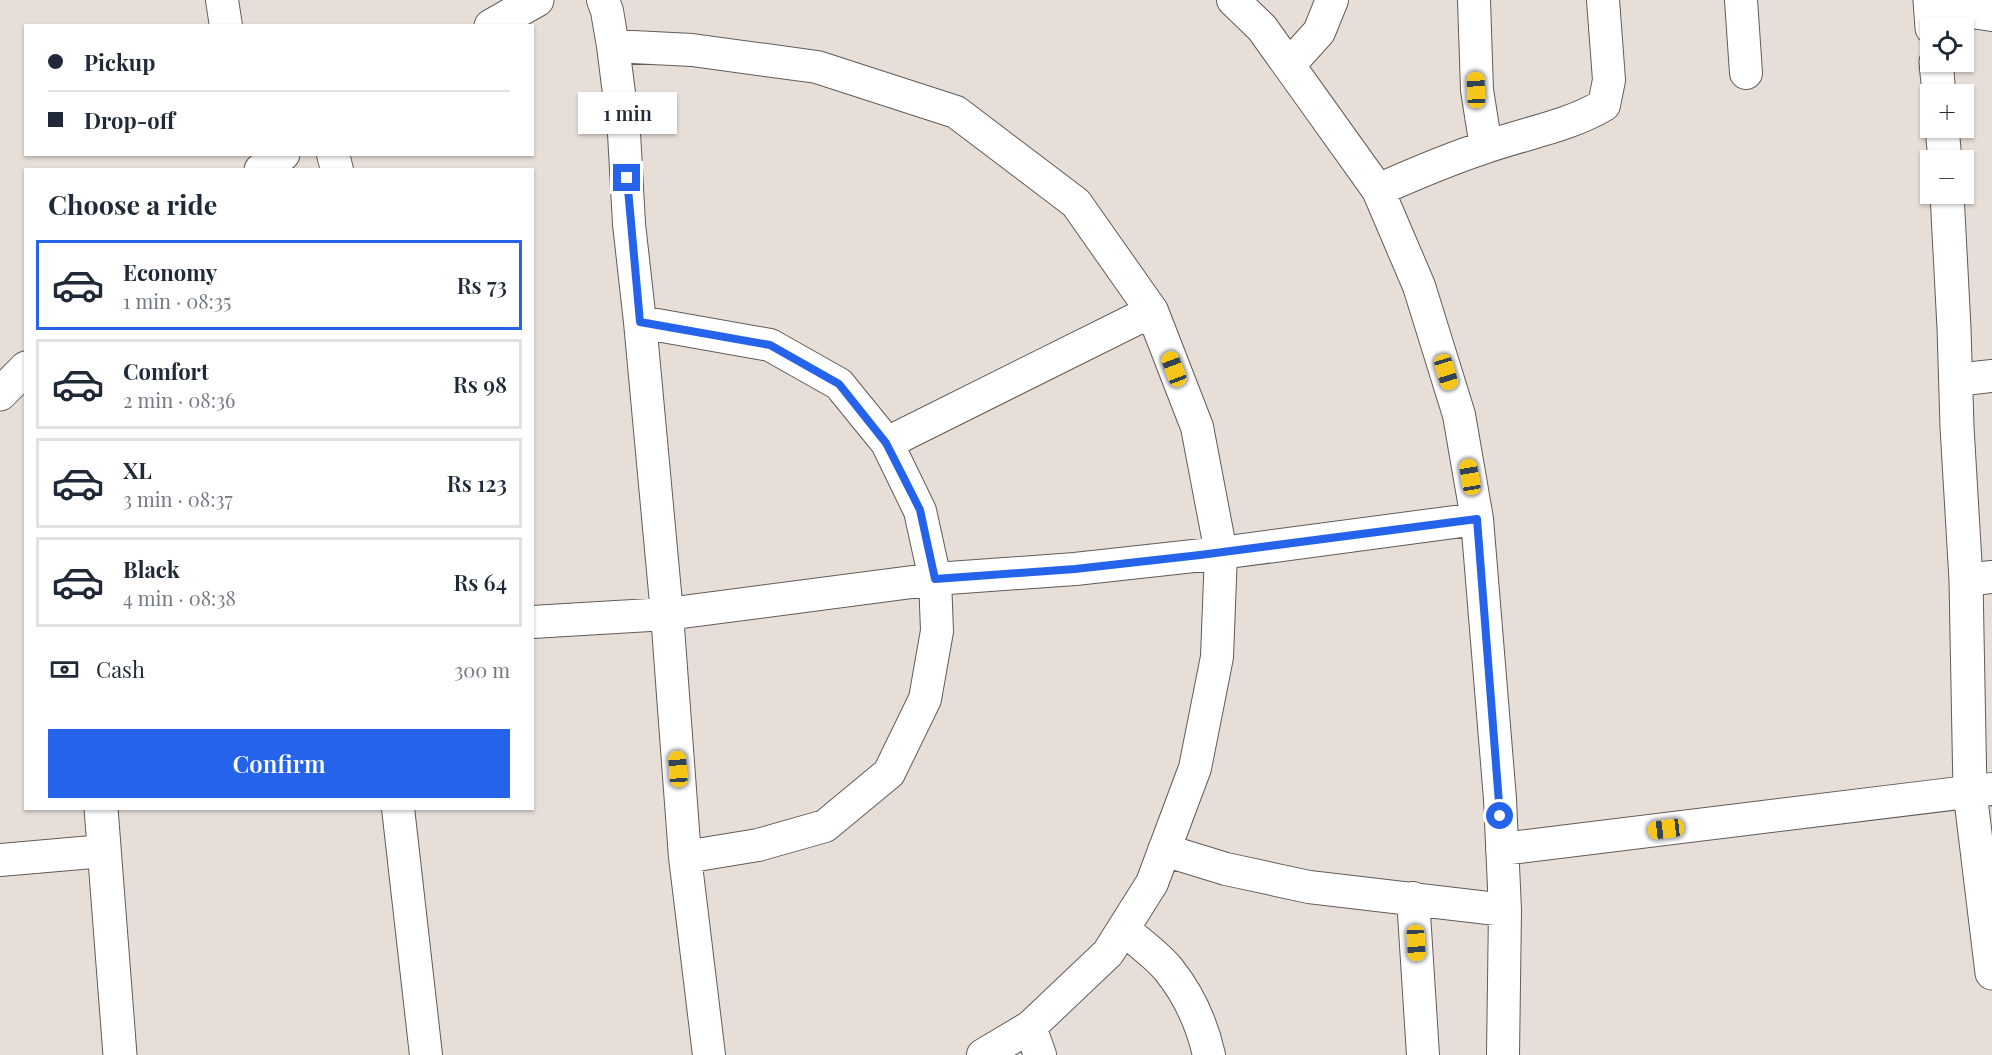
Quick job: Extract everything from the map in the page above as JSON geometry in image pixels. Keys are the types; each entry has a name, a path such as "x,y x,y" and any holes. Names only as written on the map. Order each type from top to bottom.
{"street":[{"path":"222,0 226,24"},
{"path":"603,0 613,46 624,133 629,224 667,614 685,858 709,1055"},
{"path":"1233,0 1262,28 1378,190 1419,286 1459,415 1477,519 1502,849 1505,910 1503,1055"},
{"path":"1289,65 1319,32 1332,0"},
{"path":"1474,0 1476,90 1486,147"},
{"path":"1378,190 1424,169 1587,115 1604,105 1610,80 1602,0"},
{"path":"1741,0 1746,73"},
{"path":"1931,12 1992,15"},
{"path":"613,46 692,50 817,68 956,112 1076,203 1152,311 1197,427 1221,553 1215,668 1195,768 1152,883 1108,953 1035,1041 983,1055"},
{"path":"264,168 280,156"},
{"path":"1947,204 1956,380 1979,579 1981,791 1991,962"},
{"path":"886,443 1152,311"},
{"path":"640,322 770,345 839,384 886,443 920,510 935,579 937,631 925,699 889,773 825,826 758,845 685,858"},
{"path":"0,394 24,370"},
{"path":"1956,380 1992,376"},
{"path":"534,622 667,614 935,579 1075,569 1221,553 1477,519"},
{"path":"1502,849 1981,791"},
{"path":"101,810 120,1055"},
{"path":"398,810 426,1055"},
{"path":"1164,850 1226,869 1309,887 1505,910"},
{"path":"0,860 104,851"},
{"path":"1413,898 1423,1055"},
{"path":"1122,929 1168,968 1190,1000 1205,1036 1209,1055"}],"route":[{"path":"627,178 629,224 640,322 770,345 839,384 886,443 920,510 935,579 1075,569 1245,550 1477,519 1500,816"}]}
